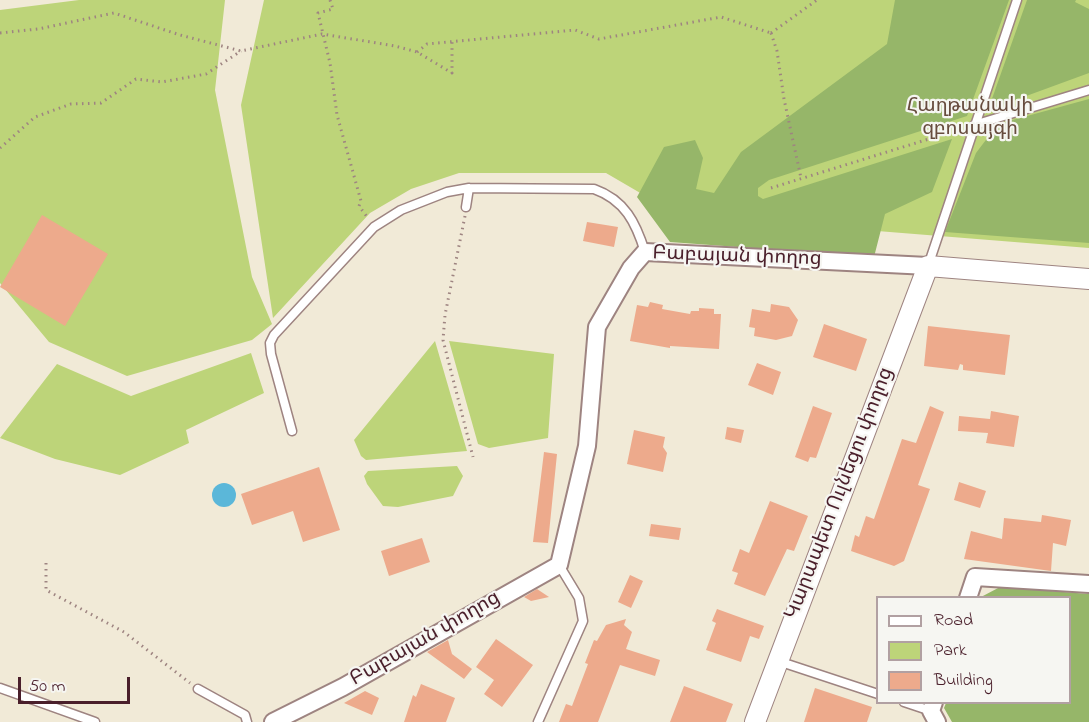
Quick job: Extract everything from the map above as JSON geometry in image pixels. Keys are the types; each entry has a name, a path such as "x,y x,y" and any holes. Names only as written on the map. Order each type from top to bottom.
{"street":[{"name":"Բաբայան փողոց","path":"273,722 343,687 559,565 587,446 597,327 632,268 645,252 928,266 1089,279"},
{"name":"Կարապետ Ուլնեցու փողոց","path":"755,722 928,266"},
{"path":"968,596 975,577 1089,584"}],"lane":[{"path":"928,266 1017,0"},
{"path":"974,125 1089,90"},
{"path":"466,207 469,189"},
{"path":"292,430 270,342 274,334 374,227 401,210 447,192 469,189 594,189 609,194 632,218 645,252"},
{"path":"538,722 583,621 579,598 559,565"},
{"path":"777,661 876,693"},
{"path":"0,688 94,722"},
{"path":"198,689 245,715 247,722"},
{"path":"910,704 934,712"}],"path":[{"path":"330,0 333,9 318,14 330,63 337,115 361,201 359,206 374,227"},
{"path":"771,33 817,0"},
{"path":"0,33 114,13 180,35 241,51"},
{"path":"417,52 427,44 576,30 599,39 721,17 771,33"},
{"path":"771,33 777,51 784,99 801,179"},
{"path":"0,148 35,117 71,104 101,103 136,79 162,82 206,74 241,51 322,34 417,52 452,73 452,42"},
{"path":"771,188 974,125"},
{"path":"466,207 445,315 443,340 474,457"},
{"path":"46,563 46,590 124,632 198,689"}],"green space":[{"path":"79,0 225,0 215,90 252,277 272,324 252,340 127,376 49,342 0,283 0,10"},
{"name":"Հաղթանակի զբոսայգի","path":"264,0 1089,0 1089,248 678,215 606,173 459,173 411,189 370,213 273,318 241,105"},
{"path":"895,0 1009,0 967,116 769,180 758,188 758,196 763,199 952,139 932,192 885,214 874,257 670,242 637,197 664,147 695,140 703,158 696,189 714,193 741,152 887,44"},
{"path":"1027,0 1076,0 1075,2 1089,9 1089,73 988,110"},
{"path":"1089,99 1089,243 945,232 976,153 998,124"},
{"path":"435,341 467,451 366,460 361,456 354,440"},
{"path":"449,341 554,354 548,438 489,448 478,444"},
{"path":"251,353 264,393 186,430 189,443 120,475 55,459 0,438 57,364 131,396"},
{"path":"457,466 463,476 453,496 398,507 383,506 364,476 368,471"},
{"path":"1000,587 1089,594 1089,722 952,722 944,708 946,704 1071,704 1071,596 983,596"}],"water":[{"path":"224,483 229,484 235,490 235,500 229,506 224,507 219,506 213,500 212,495 213,490 219,484"}],"building":[{"path":"42,215 108,254 65,326 0,287"},
{"path":"587,222 618,227 614,247 583,241"},
{"path":"650,302 663,305 662,309 690,314 691,311 699,311 699,308 714,309 714,314 721,314 719,349 670,346 670,348 630,341 637,305 648,307"},
{"path":"771,304 789,307 798,320 792,336 776,340 754,336 755,328 749,327 752,309 770,312"},
{"path":"824,324 867,339 856,371 813,357"},
{"path":"928,326 1010,335 1005,375 963,370 963,365 960,364 958,370 924,366"},
{"path":"757,363 781,372 773,395 748,385"},
{"path":"813,406 832,413 816,458 810,457 808,462 795,457"},
{"path":"930,406 944,412 918,485 930,489 904,561 894,566 851,551 855,535 859,537 866,516 874,519 902,439 916,443"},
{"path":"991,411 1019,416 1014,447 986,443 988,433 958,431 959,416 990,419"},
{"path":"727,427 744,430 741,443 725,439"},
{"path":"634,430 665,437 663,447 667,453 663,472 627,464"},
{"path":"544,452 557,454 548,543 533,542"},
{"path":"319,467 340,530 303,542 293,511 252,525 241,494"},
{"path":"959,482 986,491 980,508 954,500"},
{"path":"770,501 808,516 794,551 787,549 765,596 734,584 738,573 732,571 740,549 749,553"},
{"path":"1042,515 1071,520 1066,546 1053,543 1051,571 964,559 971,531 1002,539 1004,518 1041,522"},
{"path":"651,524 681,528 679,540 649,536"},
{"path":"422,538 430,562 389,576 381,551"},
{"path":"630,575 643,581 631,608 618,602"},
{"path":"537,589 549,597 531,601 524,597"},
{"path":"717,609 764,626 759,639 750,636 741,662 706,650 716,623 712,621"},
{"path":"626,619 624,625 632,632 626,649 660,660 655,676 620,665 598,722 559,722 566,704 572,706 588,664 585,663 594,640 597,641 606,625"},
{"path":"496,639 533,665 502,707 484,694 494,680 476,667"},
{"path":"448,640 452,654 472,669 464,679 427,652"},
{"path":"421,684 455,698 446,722 404,722 413,695 416,697"},
{"path":"684,686 733,704 726,722 670,722"},
{"path":"815,688 872,707 867,722 804,722"},
{"path":"365,691 379,698 372,715 344,703"}]}
